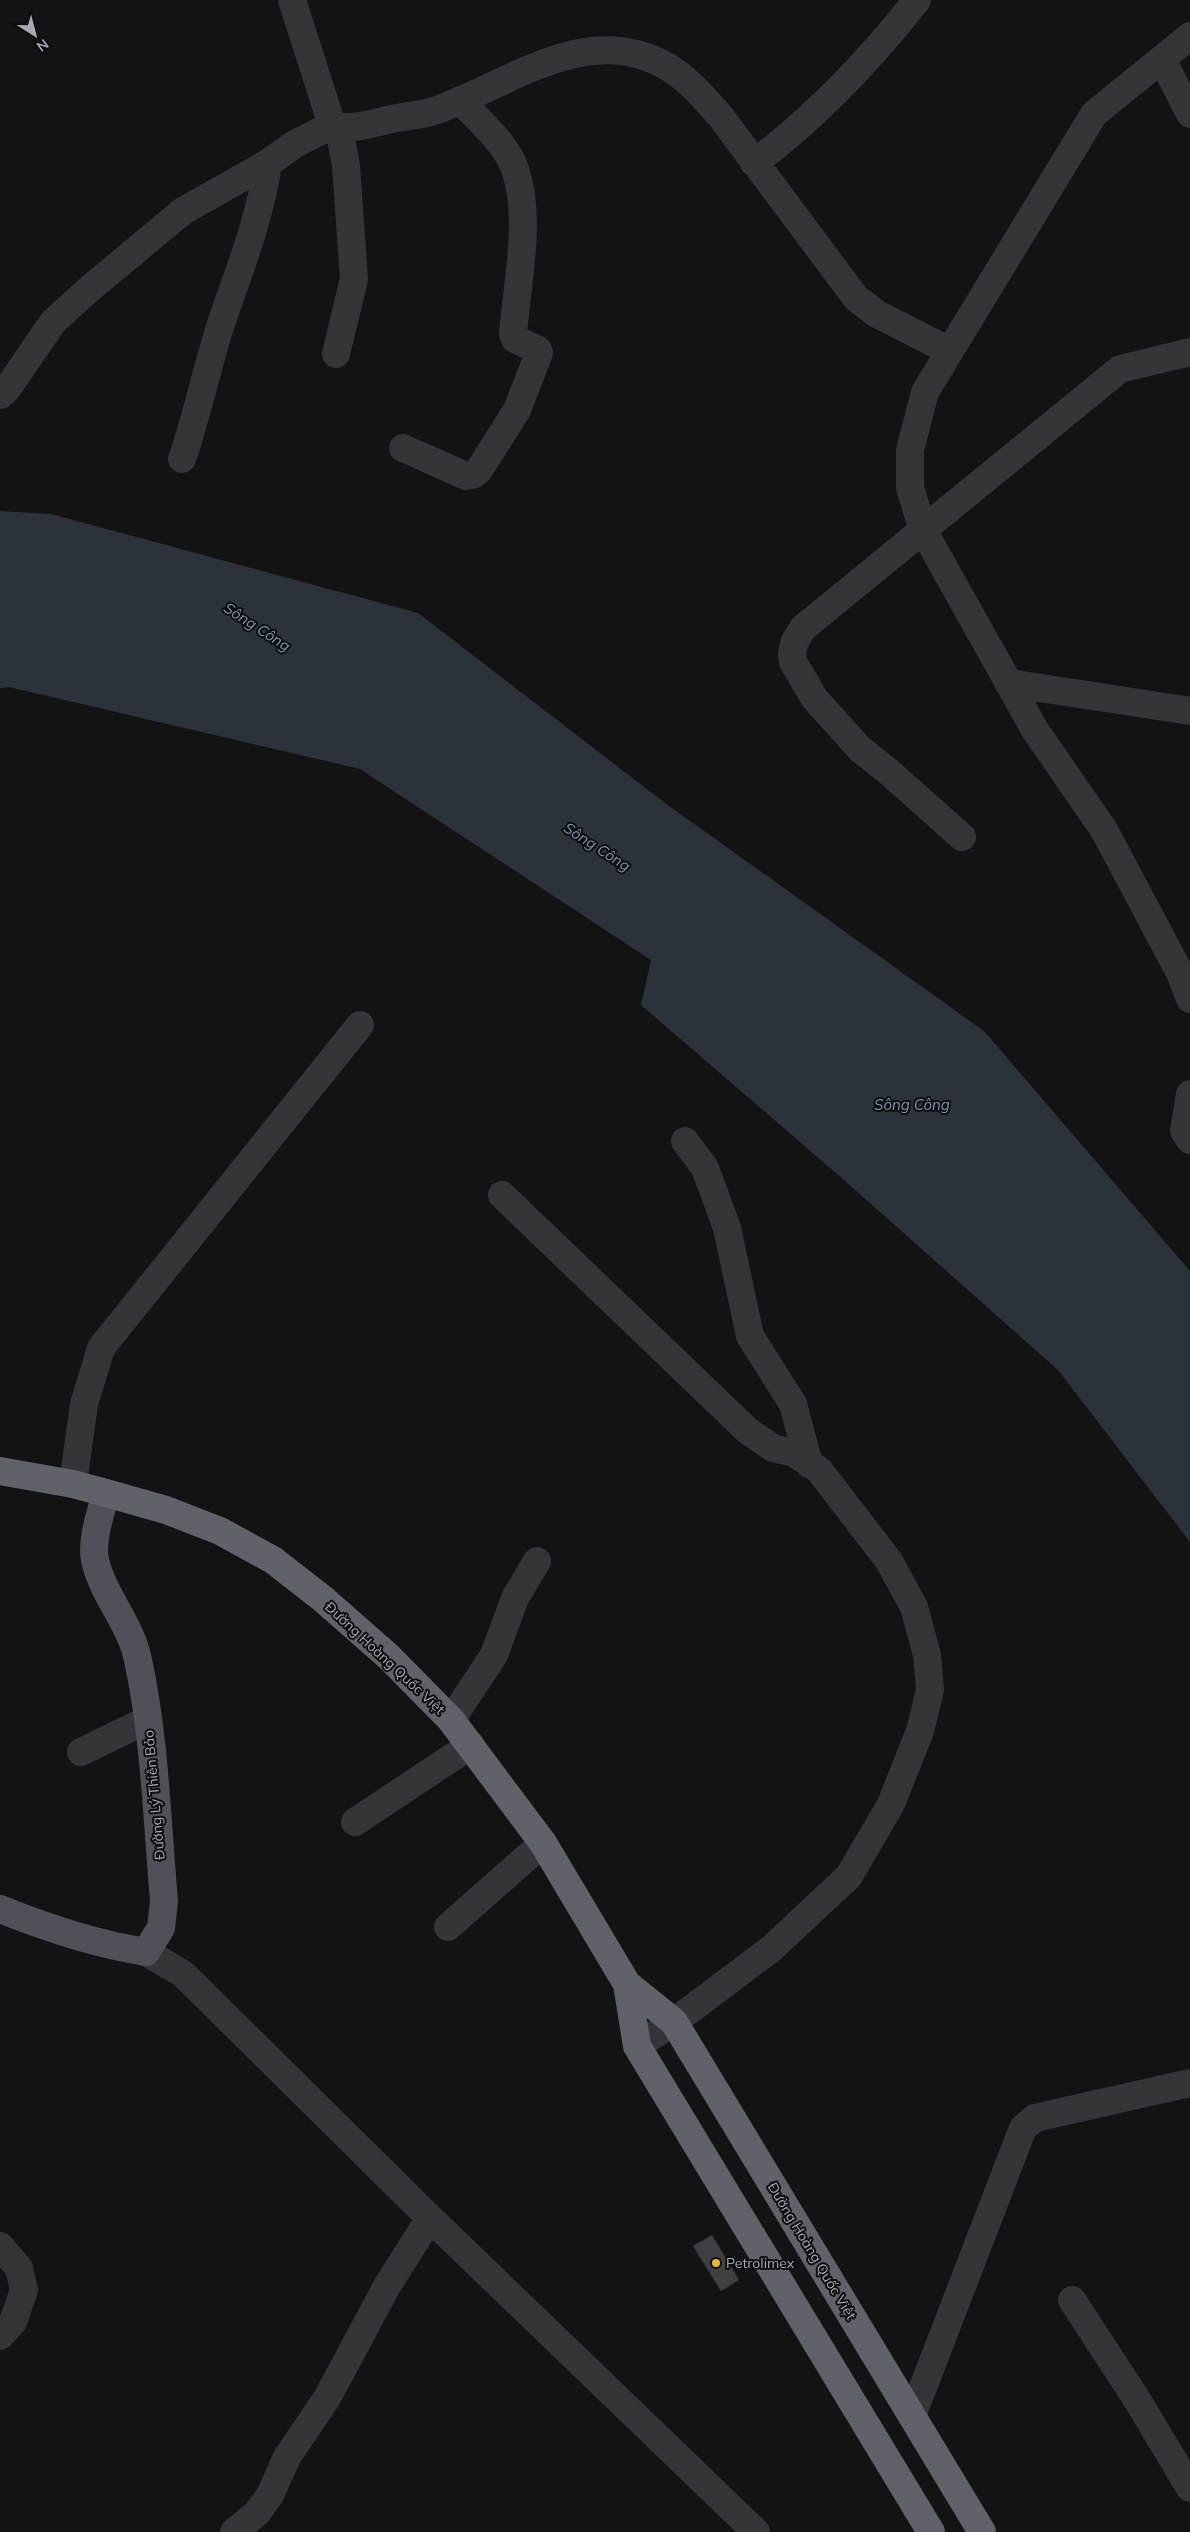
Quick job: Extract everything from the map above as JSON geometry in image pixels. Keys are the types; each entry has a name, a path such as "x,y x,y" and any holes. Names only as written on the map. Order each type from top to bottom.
{"highway":[{"name":"Đường Hoàng Quốc Việt","path":"0,1471 72,1484 166,1510 220,1531 274,1560 323,1599 389,1657 451,1720 543,1843 627,1984 674,2022 982,2532"},
{"name":"Đường Hoàng Quốc Việt","path":"627,1984 637,2046 931,2532"}],"main road":[{"name":"Đường Lý Thiên Bảo","path":"106,1493 96,1532 95,1559 107,1592 125,1622 138,1659 148,1720 164,1901 161,1928 146,1952"},
{"path":"0,1909 36,1924 109,1946 146,1952"}],"street":[{"path":"292,0 336,126 346,166 354,279 336,354"},
{"path":"754,162 798,129 835,94 877,50 917,0"},
{"path":"1190,36 1094,114 925,392 910,450 910,488 923,530 1035,730 1104,830 1180,973 1190,999"},
{"path":"0,395 7,389 53,322 87,291 183,211 268,162 295,144 336,126 361,127 435,111 560,56 592,51 628,51 666,66 697,90 721,117 856,298 877,314 950,351"},
{"path":"1162,59 1190,114"},
{"path":"403,448 466,476 473,475 479,470 517,410 539,353 538,350 515,338 512,334 524,213 515,169 502,146 460,100"},
{"path":"182,460 218,334 254,228 265,187 268,162"},
{"path":"962,838 889,772 860,749 815,699 797,670 792,653 795,641 803,628 1120,369 1190,352"},
{"path":"1008,682 1190,711"},
{"path":"72,1484 84,1404 101,1348 360,1025"},
{"path":"1190,1094 1184,1131 1190,1140"},
{"path":"685,1141 705,1168 727,1228 750,1336 793,1404 809,1464"},
{"path":"502,1195 748,1431 774,1448 794,1453 819,1470 889,1561 914,1607 927,1655 930,1690 922,1722 891,1804 850,1876 771,1949 674,2022 637,2046"},
{"path":"451,1720 494,1655 515,1598 537,1561"},
{"path":"81,1752 148,1720"},
{"path":"355,1822 471,1745"},
{"path":"448,1927 543,1843"},
{"path":"146,1952 183,1974 430,2218 756,2532"},
{"path":"912,2416 1024,2128 1035,2118 1190,2083"},
{"path":"234,2532 257,2513 270,2495 287,2457 327,2398 387,2286 430,2218"},
{"path":"0,2246 19,2268 24,2290 14,2322 0,2336"},
{"path":"1072,2300 1136,2398 1190,2488"}],"water":[{"name":"Sông Công","path":"0,511 51,514 418,613 665,803 984,1031 1190,1271 1190,1542 1058,1370 844,1180 641,1005 651,960 360,769 9,687 0,688"}],"building":[{"name":"Petrolimex","path":"712,2235 739,2280 721,2291 693,2246"}],"place":[{"name":"Petrolimex","path":"716,2263"}]}
